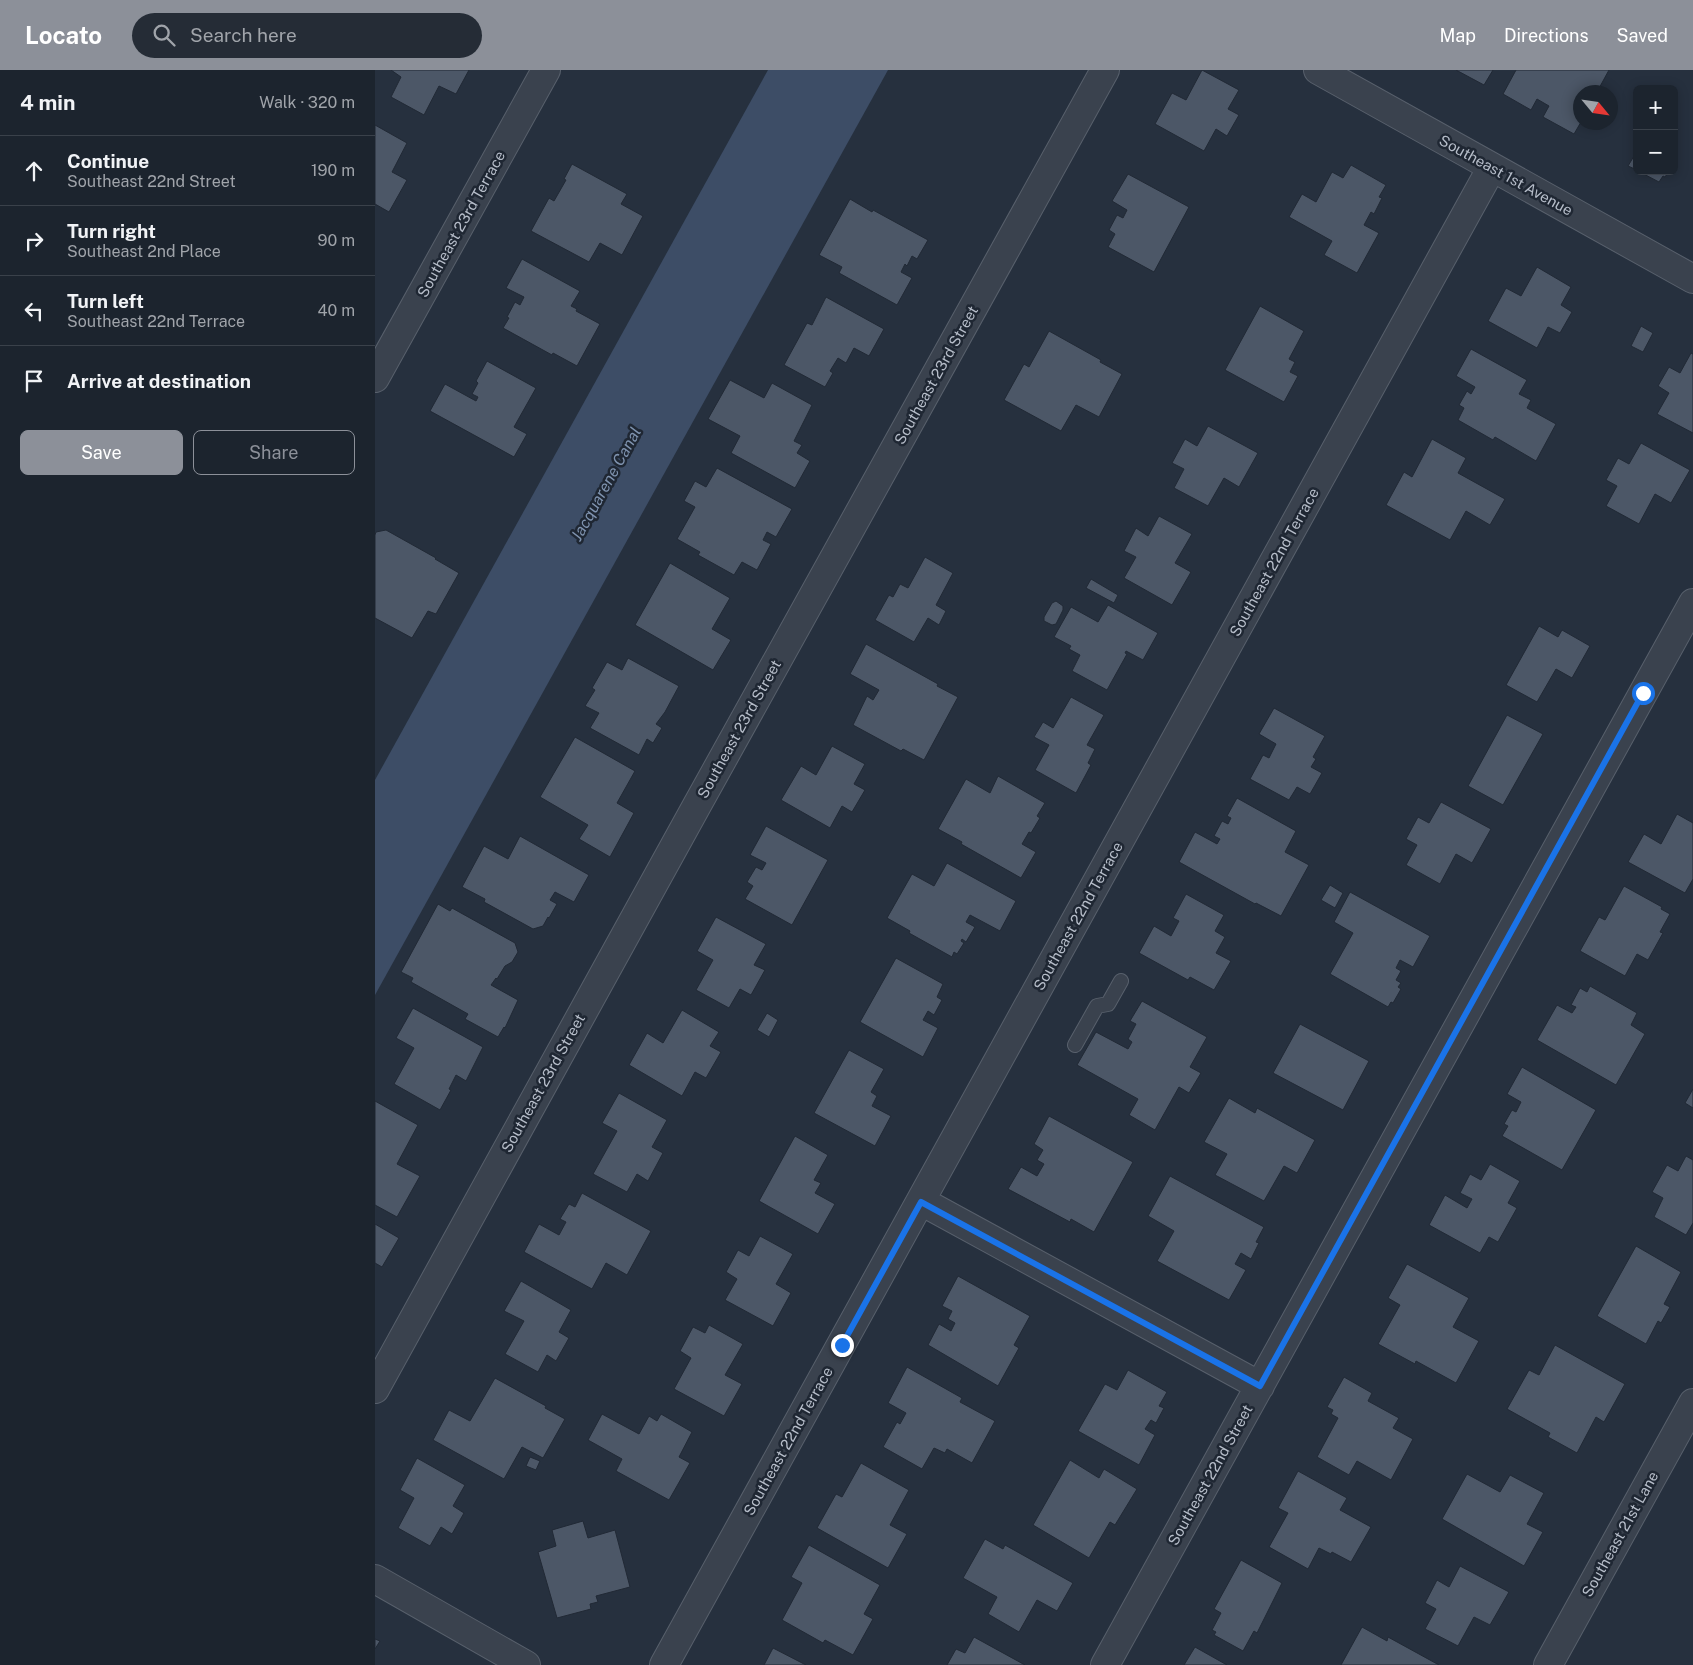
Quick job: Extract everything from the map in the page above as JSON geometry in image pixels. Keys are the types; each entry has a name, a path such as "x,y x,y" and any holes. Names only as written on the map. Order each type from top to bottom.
{"street":[{"name":"Southeast 23rd Terrace","path":"375,378 547,70"},
{"name":"Southeast 23rd Street","path":"375,1389 695,807 1105,70"},
{"name":"Southeast 1st Avenue","path":"1318,70 1693,279"},
{"name":"Southeast 22nd Terrace","path":"664,1665 1492,167"},
{"name":"Southeast 22nd Street","path":"1105,1665 1693,603"},
{"path":"921,1202 1260,1386"},
{"name":"Southeast 21st Lane","path":"1548,1665 1693,1403"},
{"path":"375,1579 526,1665"}],"lane":[{"path":"1075,1045 1097,1006 1108,1004 1121,981"}],"water":[{"name":"Jacquarene Canal","path":"768,70 888,70 375,995 375,780"}],"building":[{"path":"391,70 469,70 456,94 439,86 424,115 391,97 401,77"},
{"path":"1202,70 1239,90 1228,109 1239,115 1227,136 1216,129 1204,151 1155,124 1172,93 1186,100"},
{"path":"1456,70 1493,70 1484,85"},
{"path":"1516,70 1609,70 1601,85 1573,85 1573,130 1576,130 1574,134 1543,117 1549,106 1537,99 1531,110 1503,94"},
{"path":"375,125 407,143 392,172 407,180 389,212 375,204"},
{"path":"1633,158 1633,168 1628,166"},
{"path":"572,164 627,194 621,204 643,216 622,255 600,243 589,262 531,231 549,198 554,201 566,180 564,179"},
{"path":"1351,165 1386,185 1379,197 1382,198 1374,214 1371,212 1364,225 1379,233 1357,273 1324,255 1332,241 1289,217 1302,194 1316,202 1332,172 1343,178"},
{"path":"1128,174 1189,207 1154,272 1108,247 1115,234 1109,230 1117,215 1123,218 1127,210 1112,201"},
{"path":"1646,175 1666,175 1665,177 1663,176 1659,182"},
{"path":"850,199 928,240 917,259 912,256 907,266 905,264 901,272 912,278 897,305 839,273 842,267 819,255"},
{"path":"522,259 580,291 571,306 577,309 576,311 600,324 577,366 553,353 552,355 503,328 515,302 520,305 524,297 506,288"},
{"path":"1537,267 1571,287 1561,305 1572,312 1560,333 1548,327 1537,348 1488,321 1506,288 1521,296"},
{"path":"826,297 884,329 869,356 854,348 846,363 838,358 830,371 833,373 825,387 784,365 807,323 812,325"},
{"path":"1260,306 1304,331 1289,359 1295,362 1290,372 1298,376 1284,402 1225,370"},
{"path":"1641,326 1653,333 1643,352 1631,346"},
{"path":"1049,331 1122,374 1099,417 1076,405 1061,431 1004,400 1024,364 1029,367"},
{"path":"1471,349 1527,380 1519,394 1531,400 1527,408 1556,424 1536,461 1495,437 1493,440 1458,420 1464,408 1459,405 1467,391 1471,394 1475,387 1456,376"},
{"path":"1691,353 1693,354 1693,433 1657,414 1669,393 1658,386 1669,367 1680,373"},
{"path":"487,361 536,388 514,427 527,434 514,457 430,411 445,384 476,401 478,397 472,394 478,383 476,381"},
{"path":"730,380 764,398 772,383 812,405 794,441 802,445 797,453 810,461 795,488 731,453 740,436 708,419"},
{"path":"1208,426 1258,453 1239,487 1224,478 1208,506 1174,488 1184,469 1172,463 1185,439 1197,446"},
{"path":"1432,439 1466,458 1458,473 1505,499 1490,525 1466,511 1450,540 1386,505 1404,472 1412,477"},
{"path":"1641,443 1690,470 1671,503 1655,494 1639,524 1606,506 1617,486 1606,480 1618,458 1629,464"},
{"path":"717,468 792,509 776,537 767,532 763,540 771,544 757,570 742,562 734,575 698,555 700,552 677,539 695,507 684,501 695,481 706,487"},
{"path":"1159,516 1192,534 1175,563 1191,572 1172,605 1124,578 1136,557 1124,551 1136,528 1148,536"},
{"path":"386,530 459,573 436,614 428,611 412,638 375,618 375,535 376,532"},
{"path":"925,557 953,573 936,605 946,611 939,625 928,618 914,642 875,620 889,595 893,597 900,584 908,588"},
{"path":"670,563 730,598 712,629 731,640 713,670 635,625"},
{"path":"1091,579 1118,595 1114,603 1086,588"},
{"path":"1056,601 1063,606 1063,610 1056,624 1052,625 1044,621 1044,617 1052,603"},
{"path":"1108,605 1158,633 1143,660 1126,651 1125,653 1127,654 1107,690 1072,671 1080,655 1069,649 1071,646 1054,637 1071,607 1098,622"},
{"path":"1539,626 1558,637 1562,630 1590,646 1572,678 1556,669 1537,702 1506,685"},
{"path":"866,644 958,697 924,760 903,749 901,751 853,725 867,696 873,700 879,690 850,674"},
{"path":"628,658 679,686 656,724 662,728 653,743 647,739 639,755 590,728 599,713 585,706 595,690 592,688 607,662 622,670"},
{"path":"1071,697 1104,715 1087,745 1095,749 1088,763 1091,765 1076,793 1035,770 1049,745 1034,737 1043,722 1053,728"},
{"path":"1274,708 1325,736 1313,757 1316,759 1311,767 1322,773 1310,794 1297,787 1289,800 1250,779 1263,755 1269,758 1276,744 1259,734"},
{"path":"1507,715 1543,734 1503,805 1468,786"},
{"path":"575,737 635,771 617,803 634,813 610,857 579,839 588,825 540,797"},
{"path":"832,746 865,764 854,784 865,790 852,812 842,806 830,828 781,800 801,766 816,775"},
{"path":"998,776 1045,803 1037,816 1040,818 1022,844 1036,852 1021,878 938,829 966,779 990,793"},
{"path":"1237,798 1296,831 1285,852 1309,865 1281,916 1255,904 1179,862 1195,832 1217,844 1220,839 1214,836 1222,821 1228,824 1231,818 1227,816"},
{"path":"1441,802 1491,829 1472,863 1456,854 1440,884 1406,865 1417,845 1406,839 1418,817 1429,823"},
{"path":"1677,814 1693,823 1693,879 1685,893 1628,862 1644,834 1661,844"},
{"path":"766,826 828,860 792,925 745,899 753,886 747,882 756,867 762,870 766,863 750,855"},
{"path":"520,836 589,875 574,902 555,892 550,900 557,904 549,918 543,926 533,929 484,902 485,899 462,887 484,846 508,859"},
{"path":"947,863 1016,901 1000,931 970,915 966,922 975,927 966,942 962,939 961,941 964,943 957,954 954,952 952,957 909,933 910,931 887,918 912,874 934,886"},
{"path":"1330,885 1343,893 1335,908 1321,900"},
{"path":"1624,886 1662,907 1661,909 1670,914 1660,932 1663,933 1648,960 1637,954 1625,976 1580,951 1599,917 1605,920"},
{"path":"1350,892 1430,936 1413,967 1400,960 1396,968 1401,971 1396,980 1401,983 1398,987 1401,989 1393,1003 1391,1002 1388,1007 1330,974 1353,933 1334,922"},
{"path":"1186,894 1224,915 1215,931 1225,937 1216,953 1231,961 1214,990 1190,977 1188,980 1139,953 1154,926 1171,936 1179,921 1173,918"},
{"path":"438,904 450,911 452,908 515,943 518,952 512,962 505,966 491,985 518,1000 505,1028 498,1037 465,1019 468,1014 411,982 413,978 401,972"},
{"path":"716,917 766,944 754,965 765,970 751,995 740,989 729,1008 696,990 713,960 697,951"},
{"path":"896,958 943,984 937,997 942,1000 934,1015 928,1011 923,1020 938,1028 923,1057 860,1022"},
{"path":"1590,986 1637,1013 1631,1025 1645,1034 1616,1085 1537,1040 1557,1005 1572,1013 1576,1007 1571,1005 1580,988 1587,992"},
{"path":"1142,1001 1207,1037 1190,1067 1201,1073 1189,1093 1179,1087 1155,1130 1129,1115 1138,1099 1077,1065 1096,1032 1128,1049 1132,1042 1128,1039 1136,1024 1130,1021"},
{"path":"413,1008 483,1047 466,1081 456,1075 449,1089 451,1090 440,1110 394,1084 414,1048 396,1038"},
{"path":"682,1010 719,1032 710,1046 721,1052 706,1078 695,1072 682,1096 629,1065 647,1033 663,1043"},
{"path":"767,1013 778,1020 769,1037 757,1030"},
{"path":"1300,1024 1369,1061 1343,1110 1273,1073"},
{"path":"849,1050 884,1069 871,1092 877,1096 872,1106 891,1116 875,1146 814,1113"},
{"path":"1522,1067 1596,1110 1562,1170 1502,1136 1508,1126 1504,1124 1512,1110 1516,1112 1521,1102 1507,1094"},
{"path":"1693,1089 1693,1108 1685,1103"},
{"path":"619,1093 667,1120 652,1147 663,1153 648,1181 637,1174 627,1192 593,1174 617,1131 602,1123"},
{"path":"1229,1098 1255,1113 1257,1108 1315,1140 1297,1173 1284,1166 1264,1201 1215,1175 1227,1154 1204,1142"},
{"path":"375,1101 418,1125 397,1164 420,1176 397,1217 375,1205"},
{"path":"1049,1116 1133,1162 1094,1232 1071,1219 1070,1222 1008,1189 1021,1167 1037,1176 1044,1164 1037,1160 1043,1150 1034,1144"},
{"path":"795,1136 828,1155 814,1180 821,1183 815,1193 835,1204 818,1234 759,1201"},
{"path":"1686,1156 1693,1160 1693,1223 1686,1235 1654,1217 1663,1198 1652,1192 1667,1165 1678,1171"},
{"path":"1490,1164 1520,1181 1508,1203 1517,1208 1498,1242 1489,1237 1480,1253 1429,1225 1445,1195 1467,1208 1472,1199 1460,1193 1470,1174 1481,1180"},
{"path":"1170,1176 1264,1227 1256,1242 1259,1243 1251,1259 1241,1253 1235,1264 1246,1270 1229,1300 1157,1261 1174,1231 1148,1216"},
{"path":"582,1193 651,1231 627,1275 606,1263 592,1289 524,1252 539,1224 559,1235 566,1222 560,1219 569,1204 575,1207"},
{"path":"375,1224 399,1238 382,1267 375,1263"},
{"path":"760,1236 793,1254 776,1284 791,1293 773,1326 725,1300 737,1279 726,1272 738,1250 749,1256"},
{"path":"1636,1246 1681,1272 1664,1304 1670,1307 1661,1323 1658,1321 1646,1344 1597,1316"},
{"path":"1407,1264 1469,1298 1453,1327 1479,1341 1456,1383 1416,1361 1415,1364 1378,1344 1400,1305 1388,1298"},
{"path":"958,1276 1030,1316 1014,1345 1019,1348 998,1386 928,1345 939,1324 951,1331 955,1323 948,1319 952,1311 942,1306"},
{"path":"521,1281 571,1310 559,1332 569,1338 556,1361 547,1355 538,1372 505,1354 524,1321 504,1311"},
{"path":"709,1325 743,1344 725,1375 742,1384 724,1416 674,1389 691,1358 680,1351 693,1327 705,1333"},
{"path":"1555,1345 1625,1384 1604,1422 1596,1417 1577,1453 1548,1437 1550,1433 1507,1409 1529,1370 1539,1375"},
{"path":"907,1367 962,1398 960,1402 995,1421 972,1463 947,1449 945,1453 934,1448 922,1469 883,1447 897,1422 900,1424 906,1413 888,1403"},
{"path":"1128,1370 1167,1392 1159,1406 1164,1408 1156,1423 1151,1420 1145,1429 1155,1435 1139,1465 1078,1431 1105,1384 1117,1390"},
{"path":"1344,1377 1372,1393 1368,1401 1399,1418 1393,1428 1413,1439 1391,1480 1357,1461 1349,1475 1317,1457 1338,1418 1331,1414 1333,1410 1327,1407"},
{"path":"495,1378 546,1406 545,1408 565,1419 543,1458 522,1447 504,1479 433,1440 449,1410 470,1421"},
{"path":"602,1414 639,1434 649,1416 657,1421 661,1414 692,1432 679,1457 690,1463 669,1500 616,1471 622,1459 588,1440"},
{"path":"530,1457 540,1461 536,1470 526,1466"},
{"path":"417,1458 465,1485 453,1506 464,1513 452,1534 441,1527 430,1546 398,1528 414,1498 400,1490"},
{"path":"1070,1460 1099,1478 1104,1469 1137,1489 1115,1525 1110,1522 1089,1558 1033,1525"},
{"path":"861,1463 909,1490 890,1525 907,1534 888,1568 817,1528 836,1494 842,1497"},
{"path":"1298,1471 1347,1498 1340,1510 1371,1527 1351,1562 1332,1552 1331,1554 1319,1548 1308,1569 1269,1547 1288,1513 1278,1508"},
{"path":"1467,1474 1500,1492 1510,1475 1544,1493 1527,1524 1543,1532 1524,1566 1442,1519"},
{"path":"583,1521 588,1538 615,1530 630,1587 596,1596 598,1602 590,1604 591,1609 557,1618 538,1552 556,1546 552,1530"},
{"path":"985,1539 1003,1549 1005,1545 1073,1583 1057,1611 1037,1600 1019,1632 988,1614 997,1597 963,1578"},
{"path":"809,1545 880,1585 864,1614 873,1619 853,1655 825,1640 823,1643 782,1620 802,1583 791,1577"},
{"path":"1241,1560 1282,1583 1257,1633 1254,1631 1243,1651 1214,1635 1216,1632 1212,1630 1221,1613 1214,1609"},
{"path":"1460,1566 1509,1592 1490,1625 1474,1617 1458,1646 1425,1629 1436,1609 1425,1603 1437,1580 1449,1587"},
{"path":"1362,1627 1387,1641 1388,1637 1439,1665 1341,1665"},
{"path":"974,1637 1025,1665 947,1665 956,1649 965,1653"},
{"path":"375,1639 380,1641 375,1649"},
{"path":"1195,1647 1227,1665 1184,1665"},
{"path":"773,1648 806,1665 764,1665"}],"route":[{"path":"842,1345 921,1202 1260,1386 1643,693"}]}
